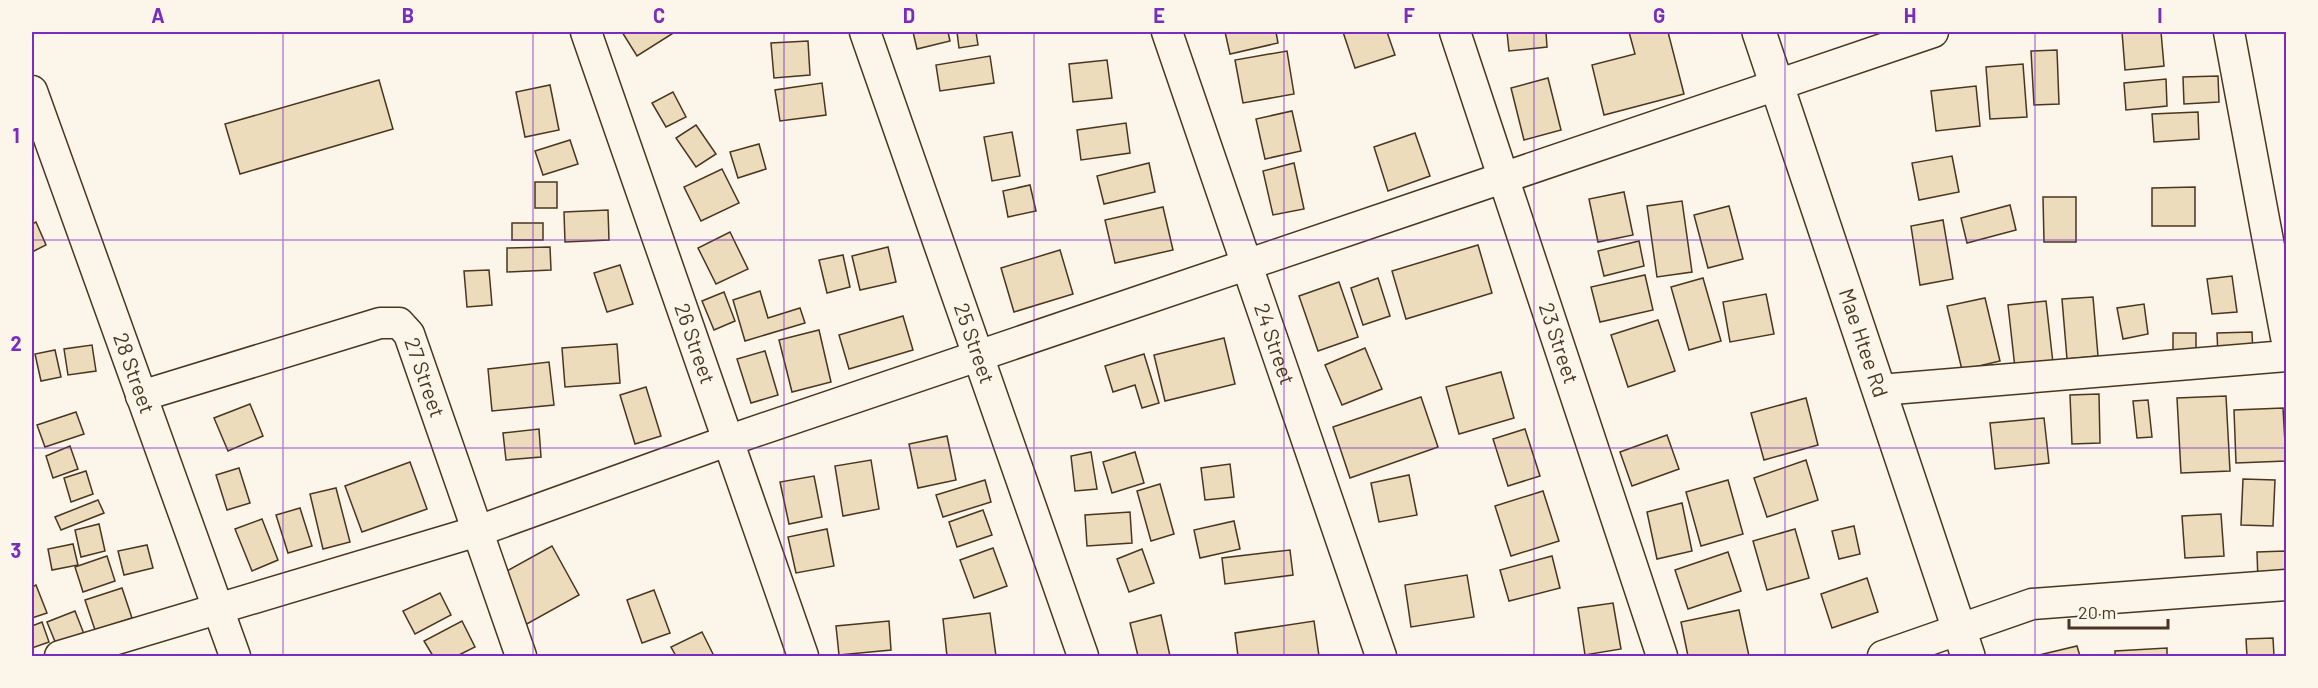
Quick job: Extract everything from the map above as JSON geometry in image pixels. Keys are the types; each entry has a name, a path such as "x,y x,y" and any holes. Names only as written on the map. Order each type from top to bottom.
{"street":[{"name":"26 Street","path":"586,32 803,657"},
{"name":"25 Street","path":"865,32 1083,657"},
{"name":"24 Street","path":"1167,32 1381,657"},
{"name":"23 Street","path":"1455,32 1662,657"},
{"name":"Mae Htee Rd","path":"1759,32 1964,643"},
{"path":"60,657 478,531 727,441 1777,83 1934,32"},
{"path":"2229,32 2286,337"},
{"name":"28 Street","path":"32,91 235,657"},
{"name":"27 Street","path":"141,396 380,323 399,323 409,334 521,657"},
{"path":"1880,390 2286,356"},
{"path":"1883,657 1964,643 2032,604 2286,585"}],"building":[{"path":"622,32 675,32 637,56"},
{"path":"913,32 948,32 950,41 917,49"},
{"path":"957,32 976,32 978,45 959,48"},
{"path":"1225,32 1276,32 1278,43 1230,54"},
{"path":"1343,32 1387,32 1395,55 1355,68"},
{"path":"1507,32 1546,32 1547,47 1509,51"},
{"path":"1629,32 1668,32 1684,94 1604,115 1592,65 1635,54"},
{"path":"2122,32 2161,32 2164,66 2125,70"},
{"path":"808,41 810,75 774,78 771,43"},
{"path":"2057,50 2059,104 2034,105 2031,51"},
{"path":"1287,51 1294,94 1243,103 1235,60"},
{"path":"990,56 994,83 940,91 936,65"},
{"path":"1107,60 1112,98 1073,102 1069,64"},
{"path":"2023,64 2027,117 1990,119 1986,67"},
{"path":"2218,76 2219,102 2184,104 2183,77"},
{"path":"1548,78 1561,130 1524,140 1511,88"},
{"path":"2166,79 2167,106 2126,110 2124,83"},
{"path":"379,80 393,129 240,174 225,124"},
{"path":"822,83 826,115 780,121 775,90"},
{"path":"550,85 559,130 525,137 516,92"},
{"path":"1976,86 1980,126 1936,131 1931,91"},
{"path":"673,92 686,117 666,127 652,103"},
{"path":"1292,111 1301,151 1265,159 1256,119"},
{"path":"2198,112 2199,139 2154,142 2152,114"},
{"path":"1126,123 1130,153 1081,160 1077,130"},
{"path":"696,125 716,154 696,167 676,138"},
{"path":"1012,132 1020,176 992,181 984,137"},
{"path":"1415,133 1430,176 1388,191 1374,147"},
{"path":"570,140 578,164 543,175 535,151"},
{"path":"759,144 766,169 738,178 730,152"},
{"path":"1952,156 1959,192 1919,200 1912,163"},
{"path":"1149,163 1155,192 1104,204 1097,176"},
{"path":"1294,163 1304,209 1273,215 1263,171"},
{"path":"722,169 739,203 701,221 684,187"},
{"path":"535,182 557,182 557,208 535,208"},
{"path":"1030,185 1036,211 1008,217 1003,191"},
{"path":"2195,187 2195,226 2152,226 2152,188"},
{"path":"1624,192 1633,235 1598,242 1589,199"},
{"path":"2043,197 2076,197 2076,242 2044,242"},
{"path":"1682,201 1692,272 1657,277 1647,206"},
{"path":"2010,205 2016,230 1967,243 1961,218"},
{"path":"1729,206 1743,259 1708,268 1694,215"},
{"path":"1163,207 1173,250 1115,263 1105,220"},
{"path":"608,210 609,240 565,242 564,212"},
{"path":"1943,220 1953,279 1920,285 1911,226"},
{"path":"36,222 46,245 32,252 32,224"},
{"path":"512,223 543,223 543,240 512,240"},
{"path":"730,232 748,269 716,284 698,248"},
{"path":"1639,241 1644,266 1604,276 1598,251"},
{"path":"1478,245 1492,293 1406,319 1392,271"},
{"path":"550,247 551,270 507,272 507,248"},
{"path":"888,247 896,282 860,290 852,256"},
{"path":"1060,250 1073,294 1014,312 1001,268"},
{"path":"843,255 850,287 827,293 819,260"},
{"path":"620,265 633,304 607,312 594,273"},
{"path":"489,270 492,305 467,307 464,271"},
{"path":"1645,275 1653,310 1600,322 1591,287"},
{"path":"2232,276 2237,312 2212,314 2207,279"},
{"path":"1378,278 1390,316 1363,325 1351,288"},
{"path":"1703,278 1721,341 1689,350 1671,287"},
{"path":"1339,282 1358,337 1318,351 1299,296"},
{"path":"760,291 768,318 800,308 805,323 745,341 733,300"},
{"path":"724,292 735,321 714,330 702,301"},
{"path":"1766,294 1774,334 1730,342 1723,302"},
{"path":"2093,297 2098,356 2067,359 2062,299"},
{"path":"1985,298 2000,361 1962,370 1947,306"},
{"path":"2046,301 2053,363 2015,368 2008,305"},
{"path":"2144,304 2148,334 2123,339 2117,308"},
{"path":"903,316 913,350 849,369 839,335"},
{"path":"1658,320 1675,371 1628,387 1611,335"},
{"path":"819,330 831,382 792,392 779,340"},
{"path":"2252,332 2253,355 2218,356 2217,333"},
{"path":"2173,333 2196,333 2196,358 2173,357"},
{"path":"1224,338 1235,384 1165,401 1154,355"},
{"path":"617,344 620,383 565,387 562,348"},
{"path":"92,345 96,371 68,375 64,349"},
{"path":"1365,348 1382,389 1342,405 1325,365"},
{"path":"55,350 61,377 41,381 35,354"},
{"path":"765,351 778,395 751,403 737,359"},
{"path":"1144,354 1159,403 1142,408 1135,385 1113,392 1105,366"},
{"path":"549,362 554,405 492,411 488,369"},
{"path":"1501,372 1514,418 1459,434 1446,387"},
{"path":"646,387 661,436 635,444 620,395"},
{"path":"2099,394 2100,443 2072,444 2070,395"},
{"path":"2226,396 2230,471 2181,473 2177,398"},
{"path":"1421,397 1438,447 1350,478 1333,427"},
{"path":"1806,398 1818,445 1764,460 1751,413"},
{"path":"2148,400 2152,437 2137,438 2133,401"},
{"path":"250,404 263,436 228,451 214,418"},
{"path":"2283,408 2286,461 2236,463 2234,410"},
{"path":"76,412 84,434 45,447 37,425"},
{"path":"2044,418 2049,463 1995,469 1990,423"},
{"path":"539,429 541,457 506,460 503,433"},
{"path":"1525,429 1540,476 1508,486 1493,439"},
{"path":"1667,435 1679,469 1632,486 1620,452"},
{"path":"947,436 956,480 918,488 909,444"},
{"path":"70,446 78,469 53,478 46,456"},
{"path":"1091,452 1097,489 1075,491 1071,456"},
{"path":"1135,452 1144,483 1112,493 1103,462"},
{"path":"871,460 879,509 843,516 835,466"},
{"path":"1806,460 1818,500 1767,517 1754,478"},
{"path":"410,462 427,509 362,532 345,486"},
{"path":"1230,464 1234,497 1205,500 1201,468"},
{"path":"239,468 250,503 227,510 216,475"},
{"path":"86,471 93,494 71,502 64,478"},
{"path":"1409,475 1417,515 1379,522 1371,483"},
{"path":"814,476 822,517 789,524 780,482"},
{"path":"2243,479 2275,480 2273,526 2241,525"},
{"path":"985,480 991,502 943,517 936,495"},
{"path":"1728,480 1743,534 1701,546 1686,492"},
{"path":"1160,484 1174,534 1151,541 1137,491"},
{"path":"336,488 350,542 323,549 310,494"},
{"path":"1543,491 1559,541 1511,556 1495,506"},
{"path":"98,500 104,513 61,530 55,517"},
{"path":"1682,503 1692,551 1657,559 1647,512"},
{"path":"300,508 312,546 288,553 276,515"},
{"path":"983,510 992,535 957,547 949,522"},
{"path":"1130,512 1132,543 1087,546 1085,515"},
{"path":"2221,514 2224,556 2185,558 2182,516"},
{"path":"262,519 278,560 252,571 235,529"},
{"path":"1234,521 1240,549 1200,558 1194,530"},
{"path":"99,524 105,551 81,557 75,530"},
{"path":"1854,526 1860,554 1839,559 1832,531"},
{"path":"827,529 834,566 796,573 788,537"},
{"path":"1795,529 1809,578 1767,590 1753,541"},
{"path":"73,544 78,565 52,570 48,549"},
{"path":"147,545 153,568 124,575 118,551"},
{"path":"552,546 579,595 525,625 498,576"},
{"path":"993,548 1007,586 974,598 960,560"},
{"path":"1142,549 1154,583 1129,592 1117,559"},
{"path":"1290,550 1293,575 1225,584 1222,558"},
{"path":"2285,551 2286,580 2258,581 2257,552"},
{"path":"1728,552 1741,591 1688,609 1675,570"},
{"path":"107,556 115,581 83,592 75,567"},
{"path":"1552,556 1560,588 1509,601 1500,570"},
{"path":"1467,575 1474,617 1411,627 1405,585"},
{"path":"1867,578 1878,612 1832,628 1821,594"},
{"path":"36,585 47,613 32,618 32,587"},
{"path":"122,588 132,618 95,630 85,600"},
{"path":"654,590 670,633 642,643 627,600"},
{"path":"440,593 451,615 415,634 403,611"},
{"path":"1613,603 1621,649 1585,655 1578,608"},
{"path":"1739,610 1749,656 1688,656 1681,622"},
{"path":"75,611 84,634 56,644 47,622"},
{"path":"990,613 996,656 947,656 943,619"},
{"path":"1161,615 1170,656 1138,656 1130,623"},
{"path":"462,621 475,647 457,656 433,656 424,641"},
{"path":"889,621 891,650 839,655 836,626"},
{"path":"1314,621 1319,656 1238,656 1235,633"},
{"path":"42,622 49,642 32,648 32,626"},
{"path":"702,632 714,656 676,656 671,647"},
{"path":"2273,638 2274,656 2247,656 2246,639"},
{"path":"2077,646 2080,656 2035,656"},
{"path":"2167,648 2167,656 2115,656 2115,651"}]}
